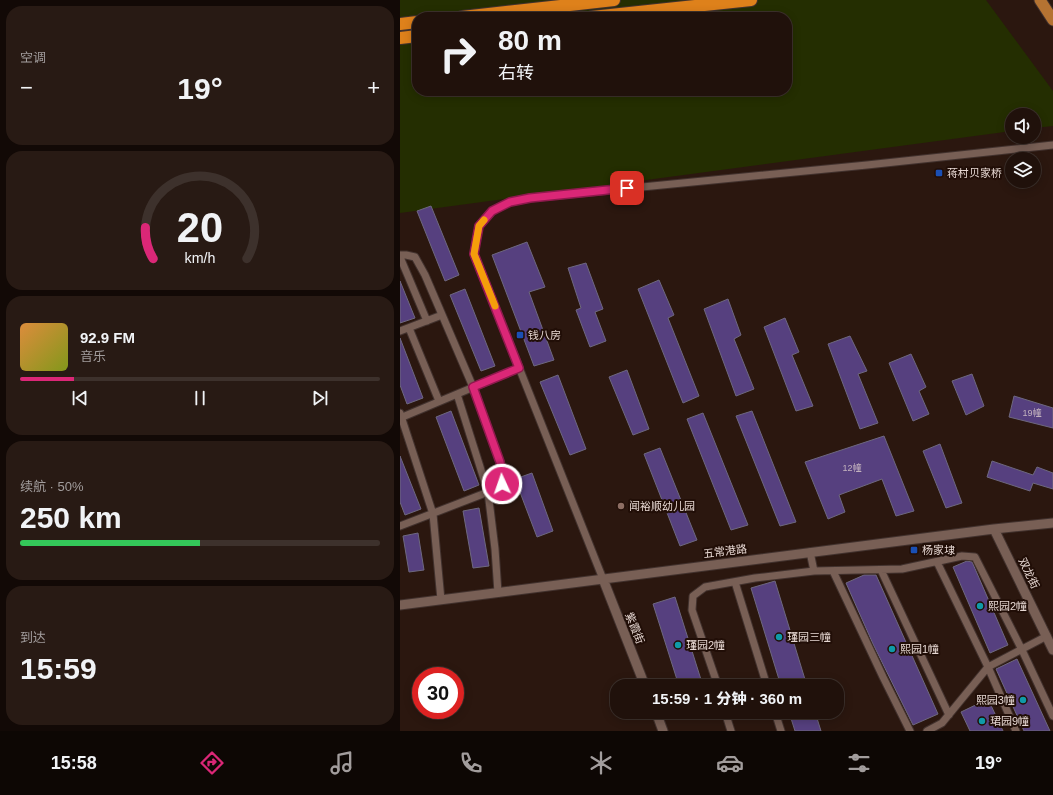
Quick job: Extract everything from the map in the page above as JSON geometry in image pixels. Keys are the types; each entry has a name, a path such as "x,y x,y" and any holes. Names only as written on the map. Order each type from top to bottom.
{"highway":[{"path":"507,12 614,0"},
{"path":"639,12 751,0"},
{"path":"400,24 412,23"},
{"path":"400,38 412,37"}],"main road":[{"path":"1040,0 1053,20"}],"street":[{"path":"602,579 474,254 479,226 492,211 510,202 530,198 859,166 1053,145"},
{"path":"400,526 496,489 502,484 503,475 500,462 473,387 420,264 415,257 406,254 400,256 427,321"},
{"path":"400,332 442,315"},
{"path":"409,328 439,401"},
{"path":"441,600 433,514 401,416 519,368"},
{"path":"456,394 488,492 495,549 498,592"},
{"name":"五常港路","path":"400,605 810,552 1053,523"},
{"name":"双龙街","path":"994,529 1053,650"},
{"path":"810,552 814,571"},
{"path":"716,679 692,610 693,596 705,587 755,578 814,571 902,569 962,556 975,557 1022,650 1053,716"},
{"path":"937,562 988,668 1016,731"},
{"path":"881,570 949,715"},
{"path":"833,571 910,731"},
{"name":"紫霞街","path":"602,579 643,679"},
{"path":"735,582 765,679"},
{"path":"927,731 942,722 949,715 988,668 1046,636"},
{"path":"659,719 664,731"},
{"path":"727,719 731,731"},
{"path":"777,719 781,731"}],"green space":[{"path":"400,0 986,0 1053,91 1053,126 1041,127 1041,108 1005,108 1005,132 400,213"}],"building":[{"path":"431,206 459,275 445,281 417,211"},
{"path":"527,242 545,287 529,292 554,360 534,366 492,255"},
{"path":"586,263 603,309 595,312 606,341 590,347 576,310 581,308 568,268"},
{"path":"659,280 674,315 668,318 699,396 683,403 638,289"},
{"path":"400,281 415,318 400,323"},
{"path":"465,289 495,366 481,371 450,295"},
{"path":"728,299 741,335 734,339 754,389 736,396 704,309"},
{"path":"785,318 799,352 792,355 813,406 796,411 764,327"},
{"path":"850,336 867,371 858,374 878,423 860,429 828,344"},
{"path":"400,338 423,398 407,404 400,385"},
{"path":"911,354 926,387 919,391 929,414 913,421 889,363"},
{"path":"627,370 649,429 633,435 609,377"},
{"path":"972,374 984,406 966,415 952,381"},
{"path":"558,375 586,449 570,455 540,382"},
{"path":"1014,396 1053,408 1053,428 1009,417"},
{"path":"451,411 479,485 464,491 436,417"},
{"path":"752,411 796,522 780,526 736,416"},
{"path":"703,413 748,525 731,530 687,419"},
{"path":"884,436 914,511 896,516 882,479 839,495 845,512 828,519 805,462"},
{"path":"940,444 962,503 946,508 923,451"},
{"path":"660,448 697,540 680,546 644,454"},
{"path":"400,456 421,509 405,515 400,502"},
{"path":"992,461 1033,475 1037,467 1053,473 1053,489 1033,483 1030,491 987,477"},
{"path":"532,473 553,531 537,537 515,479"},
{"path":"479,508 489,566 473,568 463,511"},
{"path":"418,533 424,570 409,572 403,536"},
{"name":"熙园2幢","path":"967,561 972,562 973,564 1008,645 990,653 953,567"},
{"name":"熙园1幢","path":"864,575 876,575 938,714 913,725 873,644 846,583"},
{"name":"瑾园三幢","path":"775,581 805,679 779,679 751,588"},
{"name":"瑾园2幢","path":"675,597 701,679 677,679 653,604"},
{"name":"熙园3幢","path":"1017,659 1050,731 1024,731 996,669"},
{"name":"珺园9幢","path":"988,699 1003,731 970,731 961,712"},
{"path":"791,719 817,719 821,731 795,731"}],"slow traffic":[{"path":"484,220 479,226 474,254 495,306"}],"place":[{"name":"蒋村贝家桥","path":"939,173"},
{"name":"钱八房","path":"520,335"},
{"name":"闻裕顺幼儿园","path":"621,506"},
{"name":"杨家埭","path":"914,550"},
{"name":"熙园2幢","path":"980,606"},
{"name":"瑾园三幢","path":"779,637"},
{"name":"瑾园2幢","path":"678,645"},
{"name":"熙园1幢","path":"892,649"},
{"name":"熙园3幢","path":"1023,700"},
{"name":"珺园9幢","path":"982,721"}],"route":[{"path":"502,484 503,475 500,462 473,387 519,368 474,254 479,226 492,211 510,202 530,198 627,188"}]}
